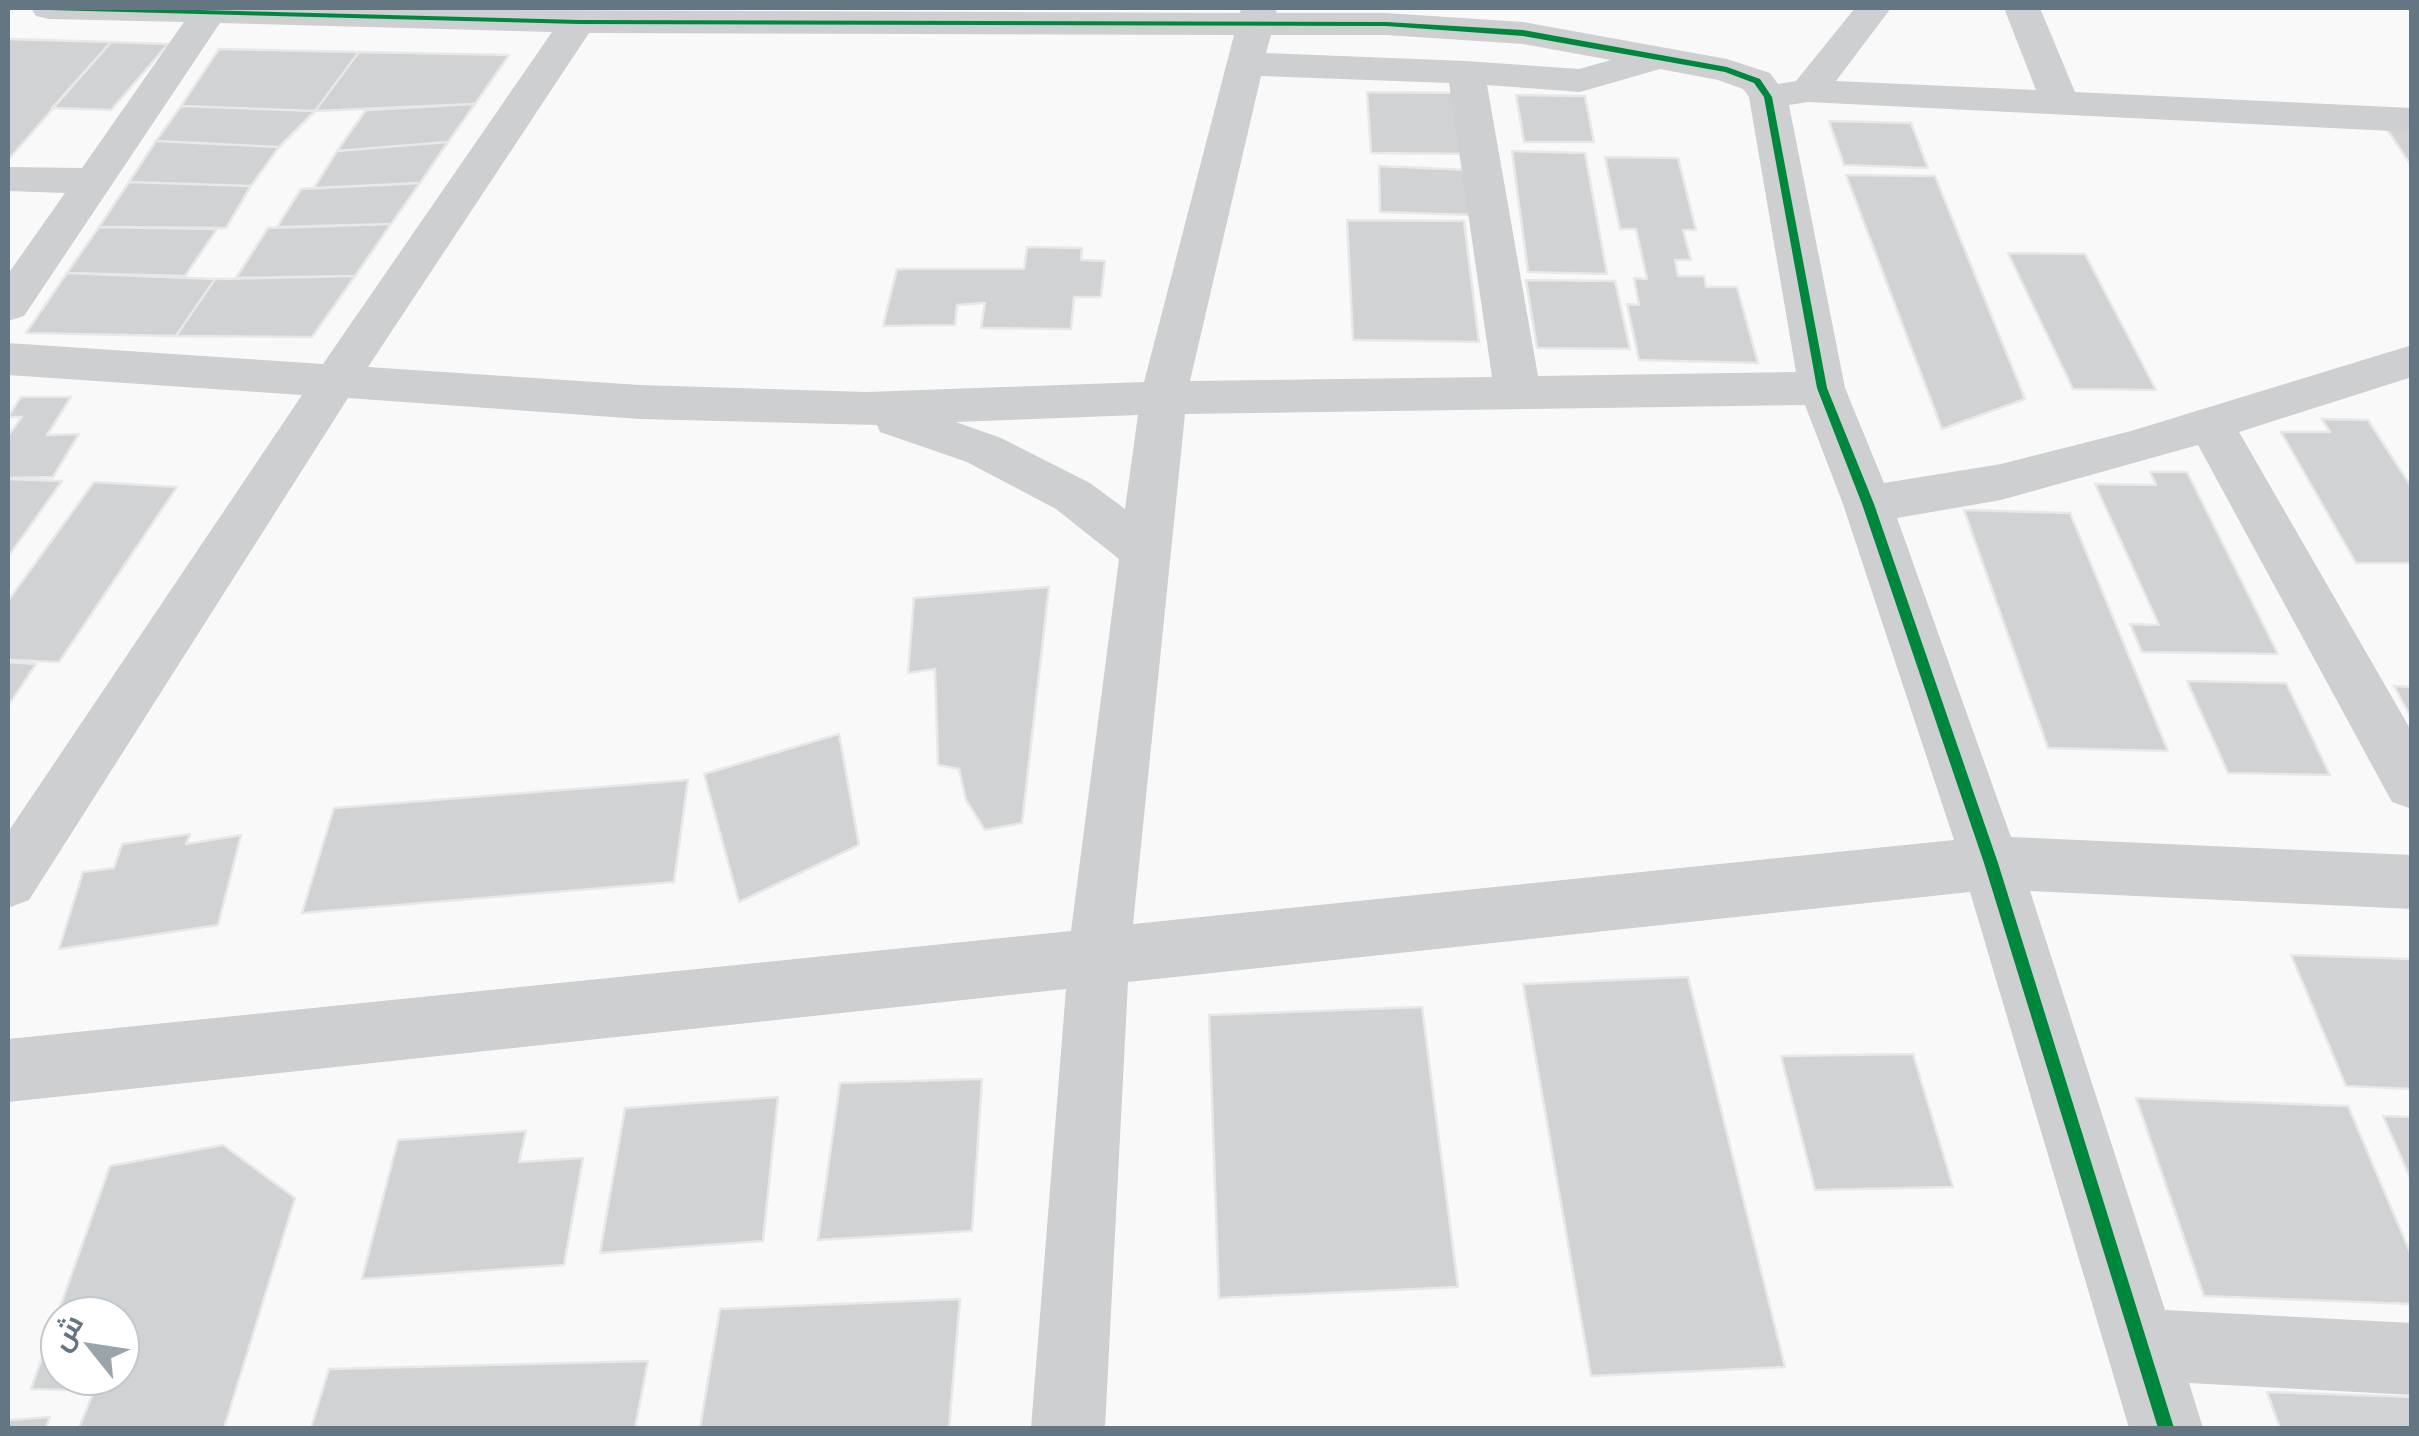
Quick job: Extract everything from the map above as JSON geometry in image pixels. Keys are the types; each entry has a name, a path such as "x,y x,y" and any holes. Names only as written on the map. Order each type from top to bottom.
{"street":[{"path":"49,8 583,15 1255,32 1386,24 1523,33 1727,70 1788,94 2412,120"},
{"path":"1788,94 1873,8"},
{"path":"2022,8 2061,104"},
{"path":"8,306 210,12"},
{"path":"8,880 336,380 583,15"},
{"path":"1255,32 1466,72 1580,81 1657,58"},
{"path":"1068,1428 1099,955 1163,398 1255,32"},
{"path":"1466,72 1518,393"},
{"path":"1788,94 1822,388 1868,504 1991,863 2166,1428"},
{"path":"8,179 94,180"},
{"path":"8,359 640,402 866,409 1163,398 1822,388"},
{"path":"1868,504 2001,482 2212,426 2412,361"},
{"path":"866,409 984,450 1073,496 1146,552"},
{"path":"2212,426 2412,785"},
{"path":"8,1071 1991,863 2412,882"},
{"path":"2140,1345 2412,1358"}],"building":[{"path":"8,39 111,42 8,160"},
{"path":"111,42 168,44 111,110 52,108"},
{"path":"219,49 359,52 315,111 181,106"},
{"path":"359,52 509,55 475,104 315,111"},
{"path":"1367,92 1467,93 1475,154 1371,153"},
{"path":"1516,95 1585,96 1594,142 1524,142"},
{"path":"475,104 448,142 337,151 366,110"},
{"path":"181,106 315,111 279,147 156,141"},
{"path":"1829,121 1911,123 1928,168 1844,165"},
{"path":"2385,126 2412,128 2412,167"},
{"path":"156,141 279,147 251,186 129,182"},
{"path":"448,142 420,183 314,188 337,151"},
{"path":"1512,151 1585,153 1607,274 1528,272"},
{"path":"1605,157 1678,158 1696,230 1683,230 1691,260 1675,260 1678,276 1704,276 1706,287 1737,287 1758,363 1639,360 1627,304 1639,305 1634,278 1647,279 1636,229 1620,229"},
{"path":"1379,166 1469,170 1473,215 1380,212"},
{"path":"1846,175 1935,176 2025,399 1942,429"},
{"path":"129,182 251,186 226,228 99,227"},
{"path":"420,183 391,224 277,227 301,189"},
{"path":"1347,220 1464,221 1479,342 1353,340"},
{"path":"391,224 355,276 236,278 268,228"},
{"path":"99,227 217,229 185,276 67,273"},
{"path":"1027,247 1082,248 1081,260 1105,261 1101,297 1074,297 1071,329 981,328 985,303 957,305 955,325 883,326 897,269 1024,269"},
{"path":"2008,253 2085,254 2156,390 2073,389"},
{"path":"67,273 215,279 176,336 26,333"},
{"path":"355,276 312,337 176,336 215,279"},
{"path":"1526,280 1615,281 1630,349 1537,348"},
{"path":"21,397 71,397 47,435 79,434 53,477 8,478 8,436 22,417 8,417"},
{"path":"2322,419 2368,420 2412,488 2412,563 2356,563 2281,432 2330,432"},
{"path":"2150,472 2187,472 2278,654 2142,652 2130,624 2159,625 2095,484 2156,485"},
{"path":"8,479 62,481 8,557"},
{"path":"94,482 177,487 59,662 8,660 8,601"},
{"path":"1964,510 2070,513 2168,751 2048,748"},
{"path":"1049,587 1022,823 985,830 966,800 959,769 938,765 935,669 908,673 914,598"},
{"path":"8,662 36,664 8,706"},
{"path":"2187,681 2286,683 2330,775 2228,773"},
{"path":"2394,686 2412,687 2412,719"},
{"path":"839,734 859,845 739,902 704,774"},
{"path":"688,780 674,882 302,913 334,808"},
{"path":"190,834 186,844 241,835 218,925 59,949 83,872 114,868 122,844"},
{"path":"2291,955 2412,959 2412,1089 2346,1086"},
{"path":"1688,977 1785,1367 1591,1376 1523,984"},
{"path":"1422,1007 1458,1287 1219,1298 1209,1015"},
{"path":"1913,1054 1953,1187 1815,1190 1781,1056"},
{"path":"982,1079 972,1231 818,1240 840,1083"},
{"path":"778,1097 763,1241 600,1253 625,1108"},
{"path":"2136,1098 2348,1106 2412,1257 2412,1304 2204,1296"},
{"path":"2383,1116 2412,1117 2412,1182"},
{"path":"526,1131 519,1162 583,1158 564,1265 362,1279 398,1140"},
{"path":"223,1145 295,1198 224,1428 79,1428 92,1396 140,1396 140,1296 64,1296 110,1166"},
{"path":"960,1299 949,1428 700,1428 720,1309"},
{"path":"648,1361 635,1428 311,1428 329,1369"},
{"path":"40,1364 40,1389 31,1389"},
{"path":"2267,1392 2412,1397 2412,1428 2280,1428"},
{"path":"50,1417 46,1428 8,1428 8,1420"}],"cycle path":[{"path":"49,8 579,22 1386,24 1523,33 1727,70 1757,81 1768,97 1822,388 1868,504 1991,863 2166,1428"}]}
